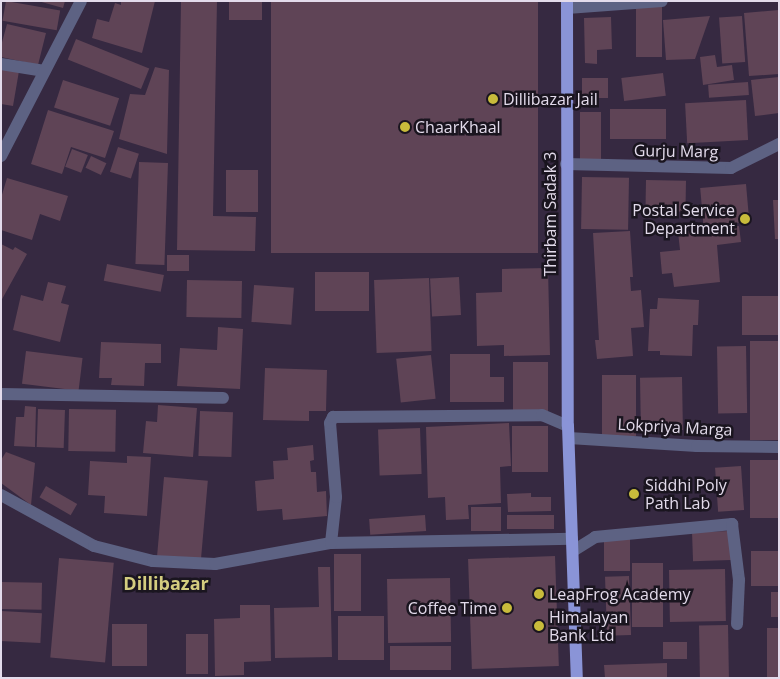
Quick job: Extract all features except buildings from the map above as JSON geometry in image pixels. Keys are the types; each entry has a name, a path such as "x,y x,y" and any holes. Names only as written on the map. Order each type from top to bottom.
{"main road":[{"name":"Thirbam Sadak 3","path":"567,5 566,164 569,432 577,678"}],"street":[{"path":"1,156 81,1"},
{"path":"567,5 662,1"},
{"path":"1,64 44,71"},
{"name":"Gurju Marg","path":"566,164 731,168 779,144"},
{"path":"1,394 223,398"},
{"path":"331,542 336,497 330,423 332,417 542,414 569,432"},
{"name":"Lokpriya Marga","path":"569,432 697,446 779,447"},
{"path":"1,494 94,546 154,562 215,564 331,542 572,545 595,537 732,524 739,580 738,624"}],"place":[{"name":"Dillibazar Jail","path":"493,99"},
{"name":"ChaarKhaal","path":"405,127"},
{"name":"Postal Service Department","path":"745,219"},
{"name":"Siddhi Poly Path Lab","path":"634,494"},
{"name":"LeapFrog Academy","path":"539,594"},
{"name":"Coffee Time","path":"507,608"},
{"name":"Himalayan Bank Ltd","path":"539,626"}],"district":[{"name":"Dillibazar","path":"166,583"}]}
